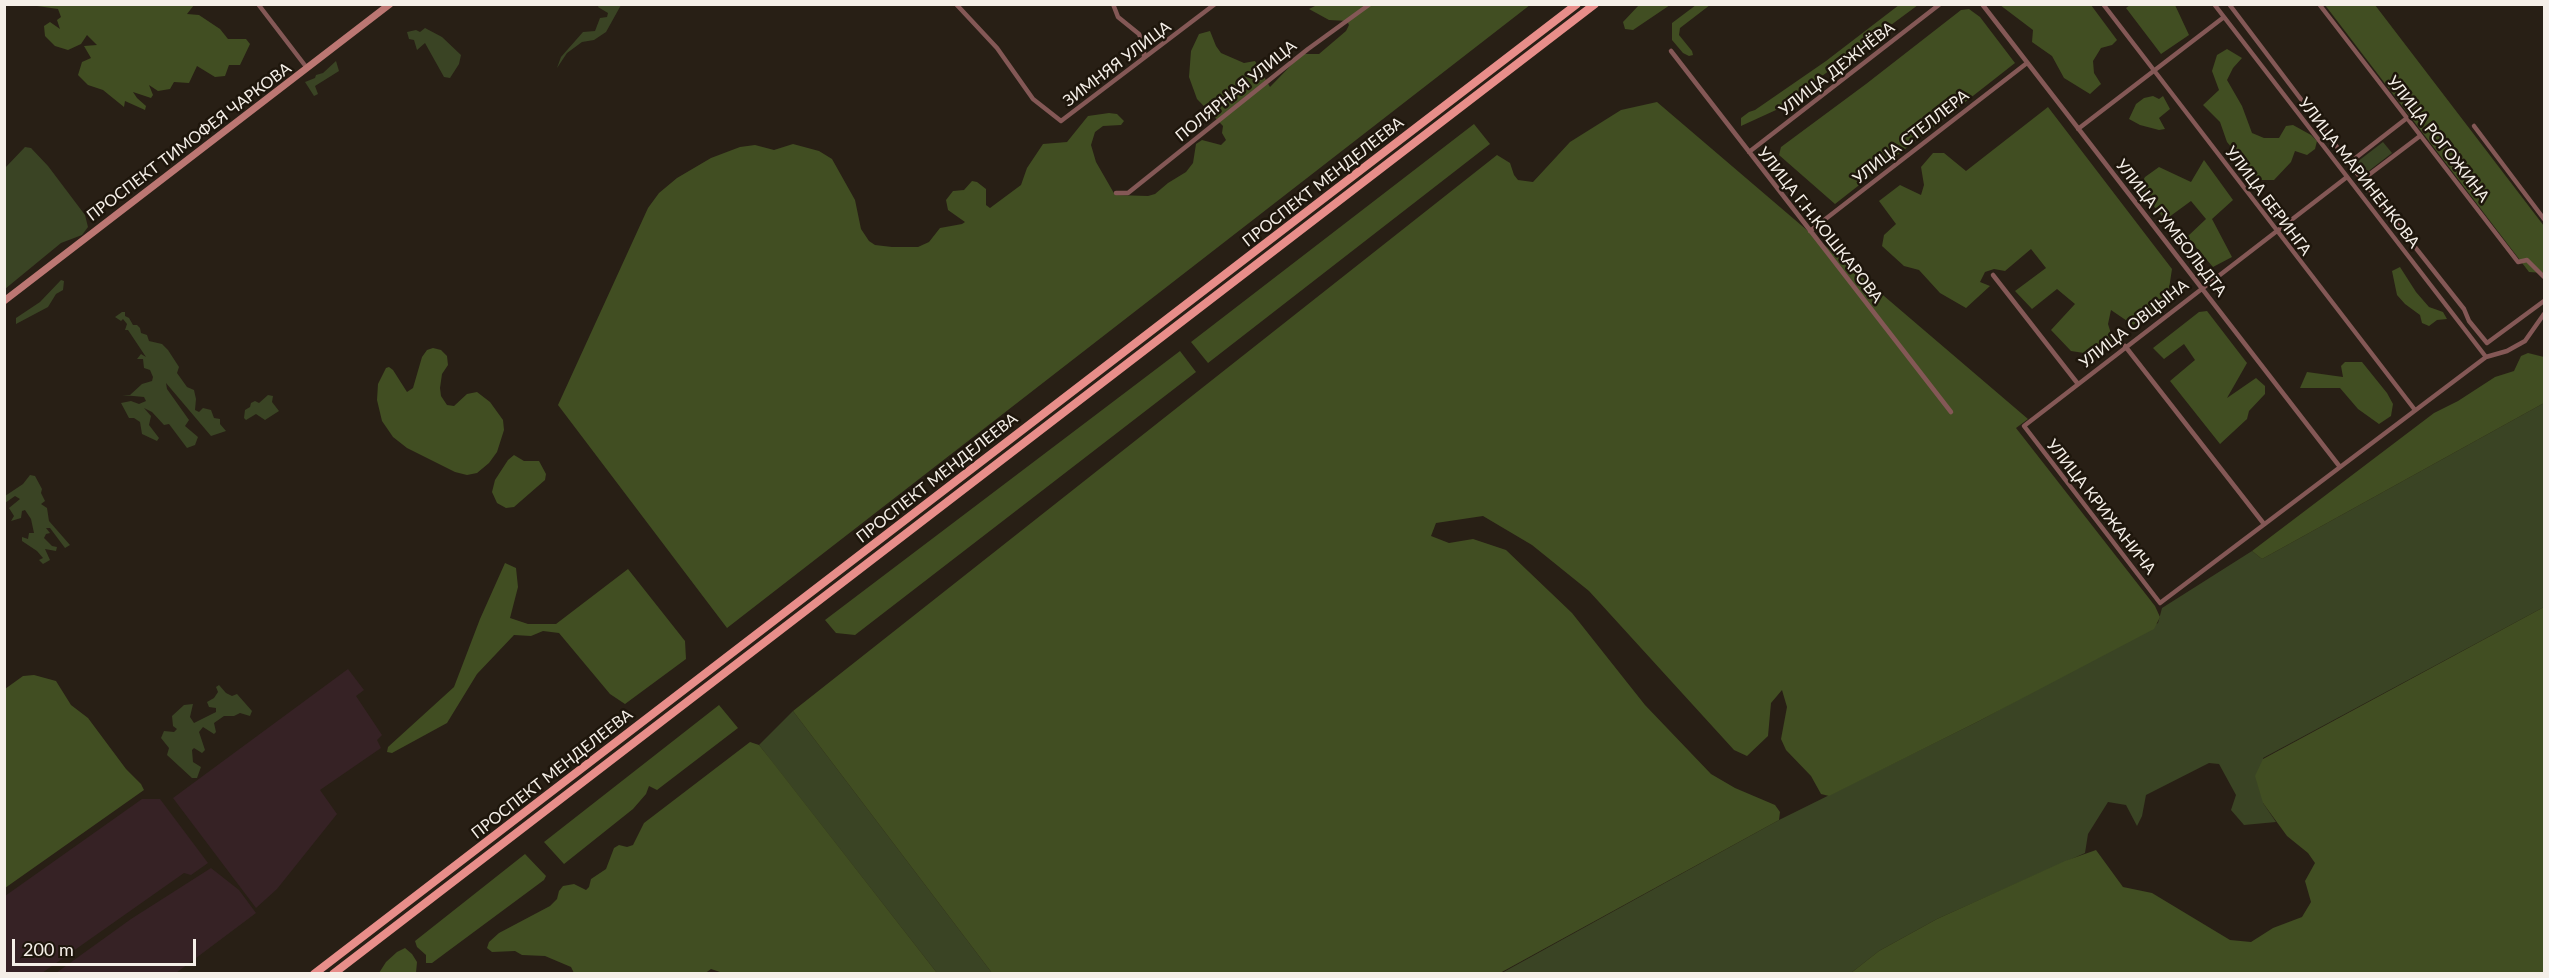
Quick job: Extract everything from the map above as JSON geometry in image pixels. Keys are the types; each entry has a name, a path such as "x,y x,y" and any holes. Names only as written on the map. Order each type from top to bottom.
{"main road":[{"name":"ПРОСПЕКТ ТИМОФЕЯ ЧАРКОВА","path":"4,301 390,4"},
{"name":"ПРОСПЕКТ МЕНДЕЛЕЕВА","path":"314,974 1577,4"},
{"name":"ПРОСПЕКТ МЕНДЕЛЕЕВА","path":"333,974 1595,4"},
{"path":"1170,317 1177,326"},
{"path":"757,633 764,642"},
{"path":"597,756 604,765"}],"street":[{"path":"258,4 307,68"},
{"name":"ЗИМНЯЯ УЛИЦА","path":"956,4 997,48 1033,99 1061,121 1215,4"},
{"path":"1113,4 1118,17 1139,34 1144,46 1144,57"},
{"name":"ПОЛЯРНАЯ УЛИЦА","path":"1116,193 1128,193 1308,49 1370,4"},
{"name":"УЛИЦА ДЕЖНЁВА","path":"1749,152 1940,4"},
{"name":"УЛИЦА ГУМБОЛЬДТА","path":"1982,4 2340,467"},
{"name":"УЛИЦА БЕРИНГА","path":"2103,4 2275,231 2415,410"},
{"name":"УЛИЦА МАРИНЕНКОВА","path":"2214,4 2486,357"},
{"path":"2229,4 2362,180 2464,309 2469,321 2487,343 2544,301"},
{"name":"УЛИЦА РОГОЖИНА","path":"2319,4 2518,262 2527,260 2544,277"},
{"path":"2078,129 2224,17"},
{"name":"УЛИЦА Г.Н.КОШКАРОВА","path":"1671,51 1951,412"},
{"name":"УЛИЦА СТЕЛЛЕРА","path":"1810,231 2027,63"},
{"path":"2349,163 2406,118"},
{"path":"2474,126 2544,219"},
{"path":"2362,180 2420,136"},
{"name":"УЛИЦА ОВЦЫНА","path":"2024,426 2202,286 2347,177"},
{"path":"1993,275 2078,384"},
{"path":"2126,346 2264,524 2486,357 2507,351 2524,341 2544,314"},
{"name":"УЛИЦА КРИЖАНИЧА","path":"2024,426 2160,603 2264,524"}],"shaded area":[{"path":"348,669 364,690 356,696 382,735 377,740 381,748 320,790 337,814 277,889 256,908 173,798"},
{"path":"142,799 160,799 208,863 191,875 184,873 42,973 5,973 5,896"},
{"path":"211,868 239,890 256,913 176,973 56,973 131,919"}],"green space":[{"path":"30,5 194,5 187,14 199,15 220,29 228,39 246,39 250,44 240,65 229,65 225,76 215,77 197,66 189,83 174,82 170,89 158,91 149,85 153,95 151,98 133,92 146,106 145,110 125,101 124,107 103,90 88,85 78,75 82,62 91,58 84,46 97,45 87,35 81,44 68,50 55,46 45,36 44,26 50,22 60,29 57,20 61,17 58,9"},
{"path":"599,5 621,5 606,32 594,40 582,42 567,53 557,68 561,57 583,32 595,31 600,18 607,17 608,13 598,7"},
{"path":"1317,5 1530,5 727,628 558,405 648,208 659,193 677,178 711,158 740,147 755,145 774,150 793,144 819,151 832,159 855,200 861,229 869,241 875,245 918,247 929,242 940,228 965,222 948,210 946,200 953,191 964,190 972,181 977,182 986,189 986,205 990,208 1021,185 1027,168 1043,144 1067,142 1088,116 1109,113 1117,114 1124,121 1121,125 1103,126 1095,132 1091,145 1096,162 1115,195 1148,196 1155,194 1186,172 1193,163 1196,144 1202,140 1221,145 1226,140 1222,133 1223,126 1197,99 1189,77 1191,51 1199,34 1210,31 1221,53 1244,63 1255,61 1270,87 1302,54 1319,54 1346,31 1349,25 1347,21 1329,20 1309,9"},
{"path":"1639,5 1670,5 1633,30 1625,29 1623,22"},
{"path":"1696,5 1710,5 1680,28 1679,35 1692,51 1693,55 1689,56 1683,53 1672,40 1672,23"},
{"path":"1899,5 1918,5 1776,110 1741,126 1741,118 1826,61"},
{"path":"2000,5 2091,5 2117,40 2112,45 2101,48 2093,61 2094,73 2101,84 2090,94 2064,78 2052,56 2032,42 2033,30"},
{"path":"2130,5 2175,5 2189,35 2161,54 2126,8"},
{"path":"2325,5 2375,5 2544,226 2544,273 2529,272"},
{"path":"1969,9 1980,17 2015,63 1835,204 1779,155 1781,147 1961,10"},
{"path":"425,28 442,37 461,55 459,64 450,78 444,77 425,43 417,50 414,40 409,39 407,32 416,30 420,32"},
{"path":"2227,49 2242,58 2233,68 2227,80 2242,106 2252,133 2264,138 2279,138 2286,126 2293,125 2317,141 2315,149 2307,155 2295,151 2291,162 2274,180 2259,180 2227,142 2220,122 2203,105 2219,90 2212,71 2217,55"},
{"path":"336,61 339,71 315,86 318,94 314,96 305,82 323,73"},
{"path":"2153,96 2159,99 2163,96 2170,109 2159,118 2165,129 2159,130 2140,125 2129,119 2136,104 2144,98"},
{"path":"1657,102 2028,419 2016,428 2155,606 2160,617 2154,629 1979,721 1829,796 1821,794 1811,776 1786,750 1781,739 1787,707 1782,690 1771,703 1768,736 1747,756 1734,750 1589,591 1532,545 1483,516 1436,523 1431,536 1449,543 1473,539 1506,550 1572,613 1645,705 1711,774 1735,788 1775,805 1780,812 1779,820 1500,973 992,973 793,711 1497,155 1510,163 1518,180 1533,182 1570,142 1621,110"},
{"path":"2048,107 2172,269 2167,302 2133,325 2111,310 2108,324 2113,340 2097,355 2071,351 2051,330 2075,304 2057,289 2032,309 2015,291 2046,268 2031,249 2005,271 1994,269 1985,272 1980,282 1990,286 1966,308 1940,293 1919,270 1904,266 1882,246 1884,235 1896,224 1879,201 1900,185 1921,195 1924,185 1921,167 1933,153 1944,153 1966,171"},
{"path":"1474,124 1490,144 1208,363 1191,342"},
{"path":"2383,142 2392,153 2366,173 2357,162"},
{"path":"25,147 31,148 48,166 85,215 88,227 82,235 61,243 5,289 5,168"},
{"path":"2204,160 2233,200 2212,219 2232,257 2213,267 2187,237 2206,219 2191,201 2165,220 2139,188 2145,177 2159,167 2191,182"},
{"path":"2400,267 2429,307 2443,312 2447,319 2437,320 2429,326 2422,323 2420,315 2397,295 2392,271"},
{"path":"61,280 64,281 63,290 56,294 48,307 16,324 16,318 40,302"},
{"path":"2207,311 2247,363 2227,398 2256,378 2265,386 2265,394 2249,411 2247,419 2220,444 2170,381 2195,360 2184,344 2164,359 2153,348 2199,312"},
{"path":"125,312 125,316 133,325 140,328 141,333 147,335 149,341 162,344 168,350 179,367 177,373 187,387 194,390 195,410 199,412 203,408 211,410 214,418 220,419 220,424 226,431 211,436 166,383 167,389 189,420 185,426 198,437 195,445 187,448 169,424 164,425 152,412 144,408 151,416 149,425 159,438 157,441 142,434 140,422 129,418 121,403 131,401 139,404 146,401 144,397 122,395 130,395 142,384 152,381 153,377 150,370 144,368 143,359 137,359 141,354 146,357 128,330 125,330 127,324 123,319 121,321 115,317"},
{"path":"433,348 441,350 447,356 448,365 442,374 440,388 441,396 447,405 454,406 467,394 477,392 490,402 503,420 504,430 497,452 477,473 467,475 455,472 407,448 393,437 382,421 377,400 378,384 386,368 393,370 407,392 413,388 422,357 427,350"},
{"path":"1180,351 1196,372 855,635 836,633 825,620"},
{"path":"2528,353 2544,357 2544,403 2262,559 2252,551 2434,413 2458,401 2495,377 2514,371 2521,356"},
{"path":"2345,362 2362,362 2393,404 2391,416 2379,424 2358,409 2340,388 2300,388 2307,372 2343,377 2341,366"},
{"path":"268,395 273,396 272,402 279,411 265,420 256,414 246,420 245,410 250,407 251,403 255,401 259,403"},
{"path":"2544,403 2544,607 2263,758 2263,803 2276,822 2244,825 2231,810 2236,795 2219,764 2209,763 2146,795 2142,816 2137,826 2126,805 2108,802 2088,834 2085,853 1937,919 1879,951 1851,973 1500,974 1779,820 1979,721 2158,623 2162,608 2252,551 2262,559"},
{"path":"514,455 524,461 539,461 546,474 545,480 514,507 506,508 497,503 492,492 495,480"},
{"path":"30,475 35,476 42,489 41,493 45,501 41,504 47,508 49,521 70,545 65,548 50,528 46,528 50,533 44,538 52,546 57,547 56,551 45,549 50,560 43,564 39,560 43,558 37,551 22,541 22,537 28,539 29,533 34,533 31,519 25,510 22,511 21,518 11,521 14,516 9,508 20,499 15,496 5,503 5,496 23,484"},
{"path":"505,563 516,568 518,587 510,618 528,624 556,624 628,569 685,641 686,659 625,704 610,694 559,633 543,631 531,636 514,635 477,674 447,723 392,753 387,752 388,747 454,687 480,619"},
{"path":"2544,607 2544,973 1851,973 1879,951 1937,919 2065,861 2096,850 2123,887 2152,893 2230,940 2251,942 2273,928 2302,917 2311,902 2305,881 2315,863 2308,853 2287,836 2263,803 2255,776 2263,759"},
{"path":"34,675 56,681 71,705 88,718 144,790 5,888 5,689 23,676"},
{"path":"219,685 232,696 237,694 252,711 250,716 240,713 234,716 224,716 214,723 216,732 214,734 203,727 199,732 205,750 202,753 194,748 192,750 193,762 201,767 197,778 192,778 167,755 169,748 161,738 164,731 174,732 177,729 173,726 172,716 184,705 193,704 190,717 194,723 216,712 216,708 209,707 207,702 214,698 218,692 216,687"},
{"path":"719,705 738,728 657,790 649,786 646,794 633,809 564,864 544,842"},
{"path":"793,711 992,973 937,973 759,745"},
{"path":"750,742 759,745 937,973 726,974 711,969 704,974 574,973 571,967 545,956 522,955 515,951 492,952 487,948 489,942 499,933 550,906 557,899 563,886 574,884 586,890 591,879 606,869 614,848 619,845 627,847 633,845 644,823"},
{"path":"525,854 546,876 544,880 432,963 426,963 426,955 417,947 415,941"},
{"path":"405,948 417,962 416,973 379,973 386,962"}]}
